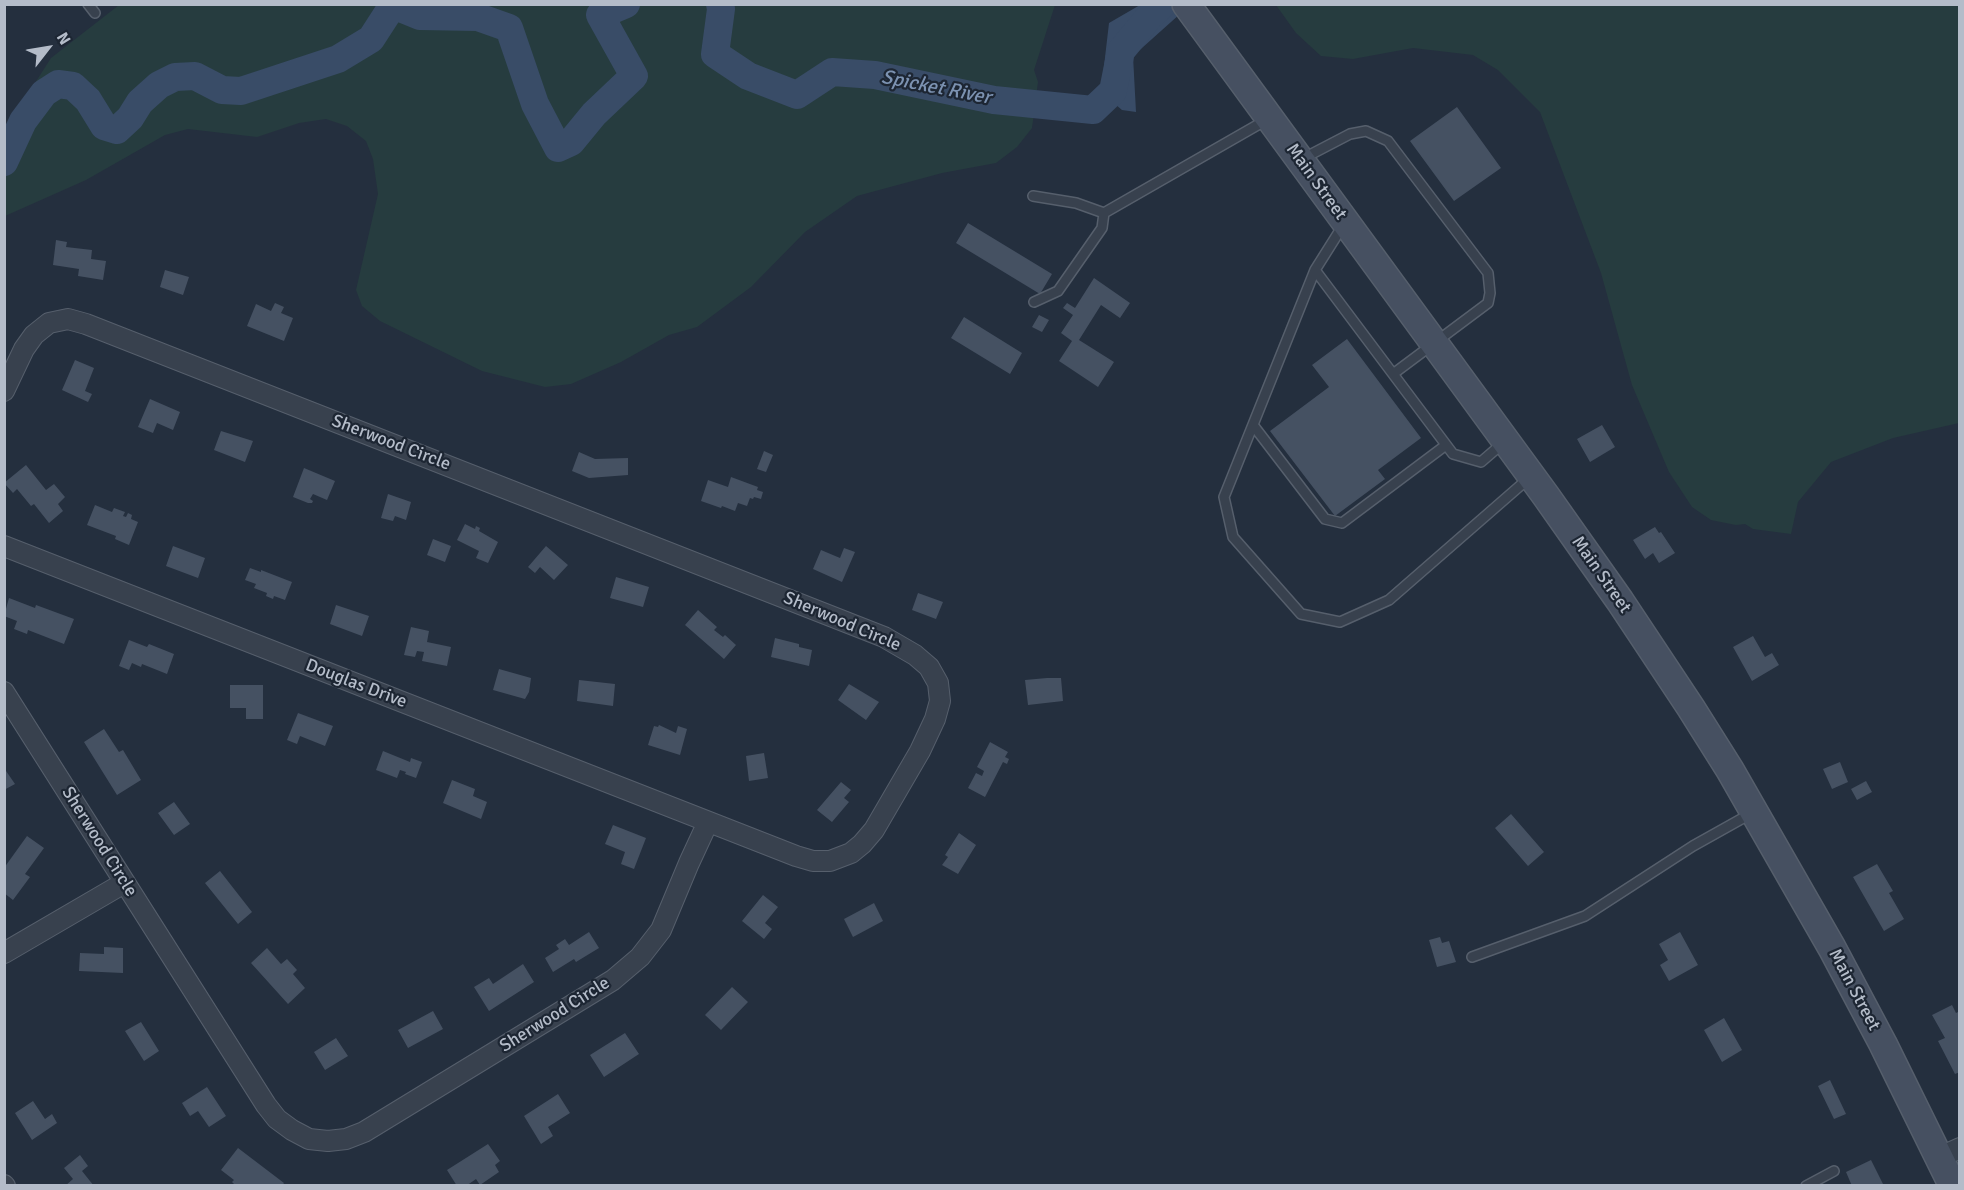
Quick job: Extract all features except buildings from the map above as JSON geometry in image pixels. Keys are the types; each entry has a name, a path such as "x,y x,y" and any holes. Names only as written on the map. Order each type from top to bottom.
{"main road":[{"name":"Main Street","path":"1189,8 1506,441 1620,601 1691,708 1755,812 1950,1153 1953,1185"}],"street":[{"name":"Sherwood Circle","path":"4,391 24,349 34,335 49,323 58,321 68,319 86,324 867,630 900,645 929,667 938,683 940,701 935,719 920,752 894,799 874,830 851,853 830,861 813,861 708,822 662,930 640,957 613,980 364,1132 346,1139 328,1141 309,1139 292,1130 277,1119 266,1105 4,692"},
{"name":"Douglas Drive","path":"4,546 708,822"},
{"path":"4,954 124,883"}],"lane":[{"path":"88,4 95,13"},
{"path":"1033,196 1076,203 1104,213 1270,118"},
{"path":"1300,160 1350,134 1366,131 1388,141 1488,273 1490,293 1488,303 1393,374"},
{"path":"1034,302 1058,291 1102,228 1104,213"},
{"path":"1346,222 1315,270 1224,497 1233,537 1301,614 1340,622 1389,600 1531,476"},
{"path":"1315,270 1453,454 1481,462 1506,441"},
{"path":"1253,425 1325,519 1342,523 1446,445"},
{"path":"1472,957 1585,916 1694,846 1755,812"},
{"path":"1806,1185 1834,1171"}],"green space":[{"path":"119,5 1055,5 1034,70 1038,82 1032,128 1017,147 996,163 942,173 857,196 805,232 751,287 697,327 669,335 621,362 571,384 545,387 482,371 380,321 362,306 356,290 378,194 373,159 366,141 347,126 326,119 299,123 257,137 188,129 165,135 86,180 5,216 5,150 19,108 51,58"},
{"path":"1276,5 1959,5 1959,423 1893,438 1831,462 1798,502 1791,534 1753,529 1745,524 1736,525 1711,520 1692,507 1669,472 1632,385 1601,273 1540,112 1498,70 1473,55 1413,48 1353,59 1321,56 1296,33"}],"water":[{"path":"1140,5 1190,5 1133,56 1136,112 1122,110 1101,92 1109,23"}],"waterway":[{"name":"Spicket River","path":"4,162 23,121 44,93 58,84 73,86 88,100 104,126 117,130 130,118 140,102 159,85 175,77 195,76 222,90 241,91 338,59 371,39 393,5 420,16 478,17 509,28 535,104 558,148 571,142 594,114 634,76 600,15 626,4"},
{"name":"Spicket River","path":"720,4 715,54 748,76 797,95 832,72 875,75 994,100 1093,110 1113,91 1121,51 1163,4"}]}
